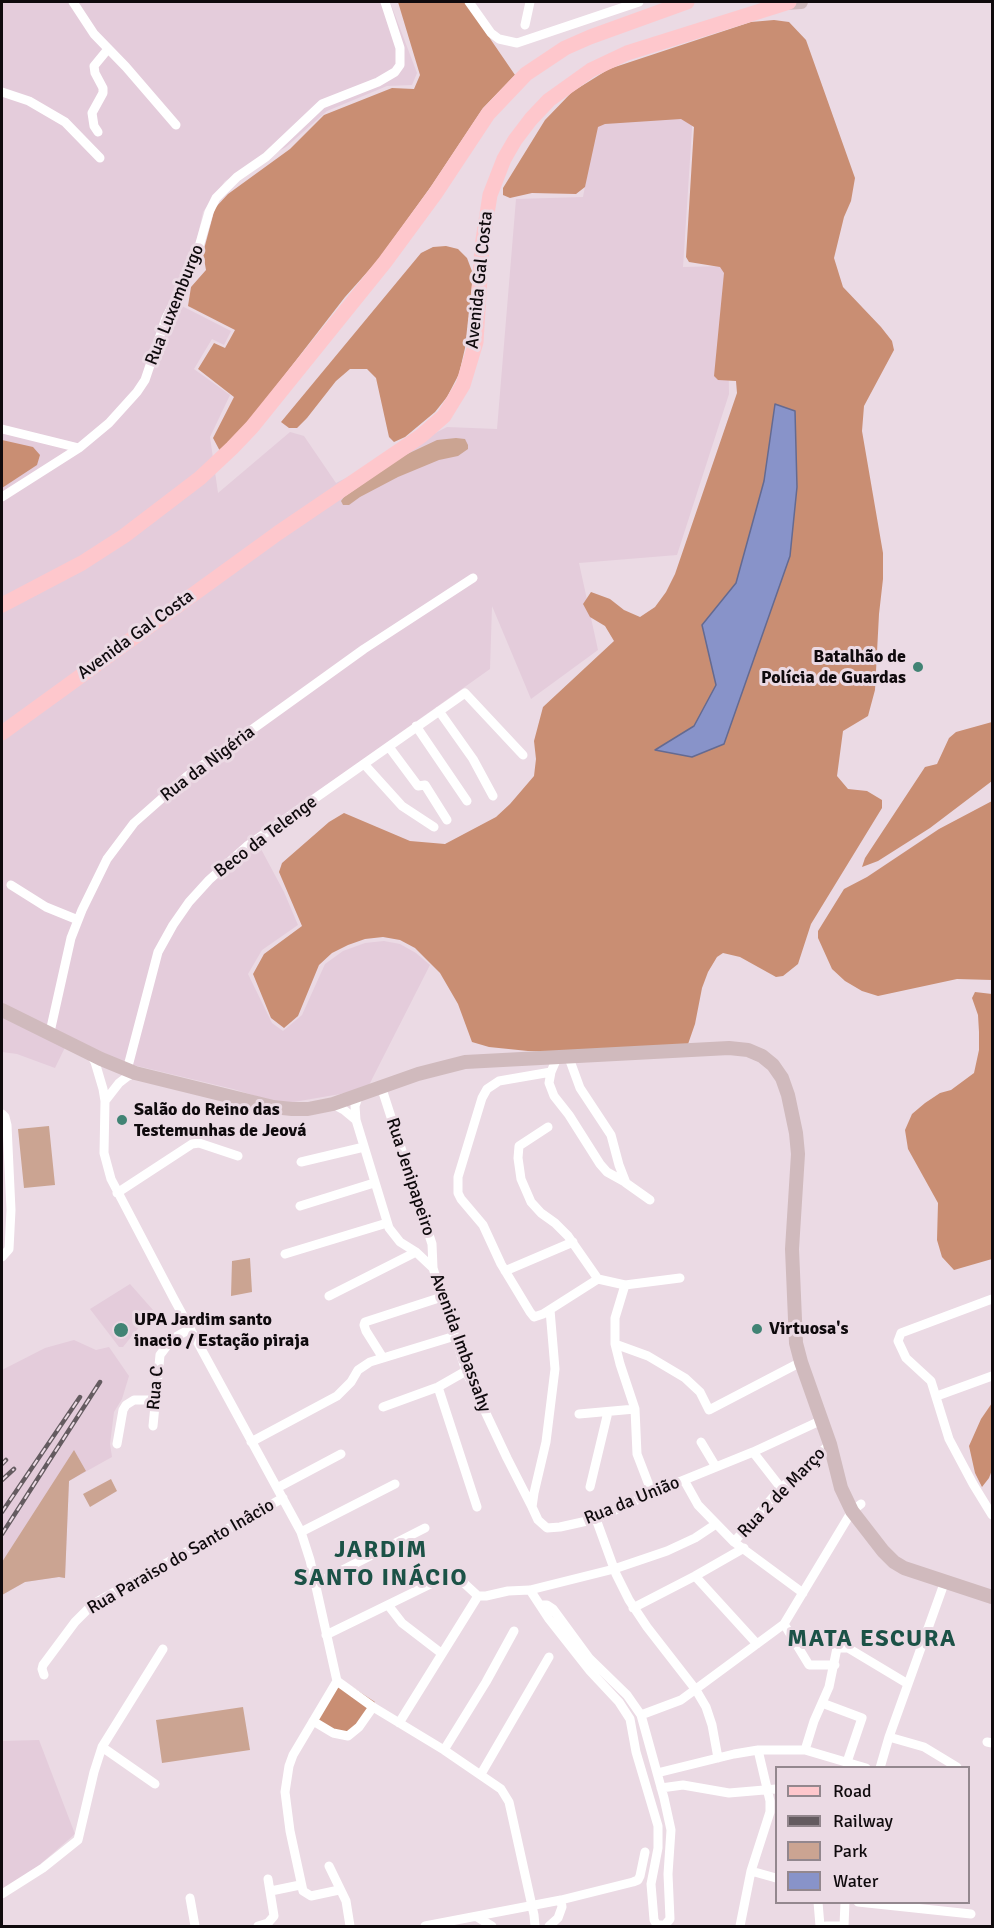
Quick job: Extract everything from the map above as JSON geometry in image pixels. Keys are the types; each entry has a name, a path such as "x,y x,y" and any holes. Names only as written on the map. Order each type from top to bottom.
{"main road":[{"path":"2,605 82,563 123,536 200,478 232,448 252,427 385,262 435,194 488,114 526,74 555,54 590,37 687,2"},
{"name":"Avenida Gal Costa","path":"2,733 278,533 421,436 444,416 463,385 474,349 482,246 490,195 504,159 515,140 549,100 591,70 627,53 787,2 801,2"},
{"path":"2,1010 131,1071 273,1107 308,1109 333,1104 440,1067 465,1062 740,1049 762,1056 778,1071 789,1102 798,1154 792,1250 795,1326 801,1362 830,1444 841,1488 883,1551 894,1562 904,1568 993,1597"}],"street":[{"path":"73,2 85,24 176,125"},
{"name":"Rua Luxemburgo","path":"2,497 79,447 122,411 145,380 166,318 194,264 209,212 216,198 237,177 266,157 322,104 395,72 399,65 400,48 385,2"},
{"path":"469,2 491,33 499,39 517,43 639,2"},
{"path":"525,25 530,2"},
{"path":"98,132 94,126 92,113 103,93 103,88 94,66 108,49"},
{"path":"2,93 28,101 65,122 100,158"},
{"path":"2,429 79,447"},
{"name":"Rua da Nigéria","path":"50,1032 71,938 78,920 106,859 134,823 186,777 364,649 473,578"},
{"name":"Beco da Telenge","path":"131,1071 158,952 189,902 209,880 248,846 465,693 523,755"},
{"path":"439,711 473,759 494,796"},
{"path":"416,726 467,801"},
{"path":"389,747 418,786 424,784 447,820"},
{"path":"364,765 402,806 434,827"},
{"path":"11,885 46,907 78,920"},
{"path":"90,1053 100,1077 105,1101 104,1153 111,1179 301,1532 337,1681 373,1707 444,1750 501,1789 509,1802 535,1926"},
{"path":"598,1279 550,1310 534,1317 505,1272 483,1225 461,1199 457,1186 460,1167 487,1089 499,1081 550,1072 563,1058 611,1135 626,1183"},
{"path":"105,1101 131,1071"},
{"path":"550,1072 549,1083 554,1096 607,1172 651,1200"},
{"name":"Rua Jenipapeiro","path":"381,1086 432,1244 433,1268"},
{"name":"Avenida Imbassahy","path":"359,1094 355,1106 356,1120 387,1223 400,1242 416,1252 433,1268 466,1371 532,1507"},
{"path":"333,1104 356,1120"},
{"path":"2,1114 7,1125 5,1161 9,1249 2,1257"},
{"path":"548,1128 519,1146 521,1179 527,1196 534,1206 555,1222 573,1242 598,1279 625,1285 680,1278"},
{"path":"117,1193 192,1144 199,1143 238,1156"},
{"path":"301,1162 364,1147"},
{"path":"300,1206 374,1184"},
{"path":"285,1254 387,1223"},
{"path":"505,1272 573,1242"},
{"path":"329,1296 416,1252"},
{"path":"625,1285 615,1318 615,1344 635,1409 637,1454 652,1493"},
{"path":"383,1358 364,1327 364,1323 442,1298"},
{"path":"993,1299 898,1336 904,1354 931,1381 949,1439 993,1515"},
{"path":"532,1507 545,1452 555,1370 550,1310"},
{"name":"Rua C","path":"153,1426 159,1355 172,1339 190,1329"},
{"path":"251,1442 330,1400 345,1388 363,1365 455,1336"},
{"path":"615,1344 648,1356 694,1385 709,1410 801,1362"},
{"path":"383,1407 438,1387 466,1371"},
{"path":"937,1396 993,1376"},
{"path":"438,1387 477,1507"},
{"path":"117,1444 126,1405 134,1400 155,1400"},
{"path":"579,1414 635,1409"},
{"path":"590,1487 608,1412"},
{"name":"Rua da União","path":"532,1507 538,1520 547,1528 596,1519 822,1420"},
{"path":"701,1442 716,1467"},
{"name":"Rua 2 de Março","path":"734,1542 781,1488 830,1444"},
{"path":"753,1452 781,1488"},
{"path":"277,1488 341,1454"},
{"path":"684,1480 698,1505 734,1542 803,1593"},
{"path":"301,1532 395,1484"},
{"name":"Rua Paraiso do Santo Inâcio","path":"44,1675 43,1665 75,1622 93,1604 283,1498"},
{"path":"641,1715 681,1700 784,1624 856,1508"},
{"path":"596,1519 614,1569 633,1608 701,1698 709,1716 718,1758"},
{"path":"326,1635 444,1577 455,1574 478,1596 530,1590 614,1569 686,1543 716,1524"},
{"path":"315,1584 425,1528"},
{"name":"Rua 2 de Março","path":"633,1608 744,1548"},
{"path":"695,1576 757,1644"},
{"path":"880,1766 945,1581"},
{"path":"530,1590 549,1619 590,1671 619,1702 630,1719 636,1752 658,1826 658,1848 651,1884 654,1920 657,1926 665,1925 670,1919 668,1874 671,1830 641,1715 627,1695 589,1658 550,1607 540,1605"},
{"path":"399,1723 478,1596"},
{"path":"388,1605 402,1623 441,1653"},
{"path":"784,1624 809,1665 835,1665"},
{"path":"444,1750 514,1631"},
{"path":"805,1750 835,1665 836,1651 839,1647 848,1648 908,1684"},
{"path":"2,1894 43,1868 78,1840 102,1747 163,1648"},
{"path":"481,1774 549,1657"},
{"path":"337,1681 293,1755 287,1772 285,1792 300,1885 305,1894 311,1896 339,1890"},
{"path":"822,1703 861,1718 847,1762"},
{"path":"313,1721 333,1733 348,1736 359,1727 373,1707"},
{"path":"889,1737 924,1747 955,1766"},
{"path":"102,1747 155,1784"},
{"path":"657,1773 758,1750 805,1750 862,1766"},
{"path":"740,1926 751,1871 770,1812 772,1789 758,1750"},
{"path":"661,1788 683,1785 729,1793 772,1789"},
{"path":"425,1926 561,1900 636,1881 640,1876 645,1852"},
{"path":"329,1866 346,1901 350,1926"},
{"path":"751,1871 775,1877"},
{"path":"258,1926 268,1923 274,1916 268,1879"},
{"path":"271,1891 300,1885"},
{"path":"190,1898 195,1926"},
{"path":"549,1926 558,1918 562,1907 561,1900"},
{"path":"818,1904 820,1926"},
{"path":"826,1926 844,1926 845,1904"},
{"path":"877,1904 971,1914"},
{"path":"477,1917 492,1926"}],"shaded area":[{"path":"2,2 390,2 417,73 412,85 387,86 327,111 286,147 225,181 203,212 182,306 231,331 224,345 212,339 194,369 230,395 210,437 218,493 290,432 304,436 336,483 447,427 497,429 516,199 583,197 597,124 693,113 683,267 727,266 729,394 677,555 579,563 598,650 531,699 492,606 490,669 252,838 261,849 284,892 298,925 262,950 248,974 272,1023 283,1031 302,1015 325,964 343,951 365,943 384,941 400,944 416,953 430,965 369,1085 352,1092 282,1104 233,1089 125,1063 70,1037 55,1068 17,1054 2,1052"},
{"path":"398,2 465,2 515,75 483,108 432,185 378,260 345,297 256,412 221,453 213,438 234,397 198,369 214,343 225,348 235,330 188,306 191,287 206,270 203,253 215,208 228,194 290,149 324,115 392,88 414,89 420,75"},
{"path":"774,20 789,22 806,40 855,178 851,201 844,217 834,258 843,287 881,327 892,341 894,350 864,406 862,431 883,553 875,690 868,716 843,731 837,776 848,789 867,791 882,800 882,808 811,924 798,964 783,976 776,977 740,957 723,953 717,957 702,988 695,1024 687,1047 563,1052 489,1047 472,1042 458,1004 440,973 415,948 400,940 383,937 365,939 332,953 319,965 298,1016 284,1028 271,1018 253,974 264,954 302,926 279,872 282,863 329,822 344,813 410,841 445,844 496,817 510,804 534,776 536,759 534,741 543,707 614,641 605,626 590,617 583,604 591,592 610,599 624,610 640,617 655,607 666,592 675,574 737,393 736,381 718,380 714,376 724,273 720,267 689,262 686,257 694,127 681,119 605,124 598,127 585,187 576,194 532,193 510,198 503,195 503,188 545,120 572,92 609,69 751,22"},
{"path":"446,246 458,249 467,258 473,274 465,348 459,374 447,397 435,412 405,437 394,442 389,437 376,378 367,369 350,369 336,381 297,428 289,428 281,422 421,253 433,247"},
{"path":"2,440 33,447 40,455 37,465 2,488"},
{"path":"992,722 992,781 930,828 878,861 862,867 865,858 925,767 937,764 949,738 956,732"},
{"path":"992,801 992,980 957,979 878,996 862,991 845,981 832,969 818,938 818,931 844,889 867,877 939,829"},
{"path":"975,992 992,994 992,1259 954,1270 942,1257 937,1240 938,1203 908,1149 905,1130 912,1114 925,1103 940,1093 951,1090 974,1073 979,1050 978,1015 972,998"},
{"name":"UPA Jardim santo inacio / Estação piraja","path":"130,1284 153,1310 123,1347 119,1347 90,1309"},
{"path":"74,1340 96,1350 109,1347 129,1376 122,1399 114,1412 110,1444 112,1457 69,1481 65,1578 25,1582 2,1595 2,1370 45,1348"},
{"path":"992,1403 992,1470 982,1487 975,1473 969,1446 981,1419"},
{"path":"340,1679 375,1702 358,1726 347,1733 337,1733 313,1719"},
{"path":"39,1740 75,1834 37,1867 2,1890 2,1741"}],"green space":[{"path":"465,439 468,445 468,449 458,456 439,460 398,477 349,505 343,505 341,501 344,497 403,456 437,440"},
{"path":"49,1126 55,1185 24,1188 18,1129"},
{"path":"250,1258 252,1292 231,1296 232,1261"},
{"path":"74,1450 86,1471 69,1481 65,1578 25,1582 2,1595 2,1562"},
{"path":"111,1479 117,1491 90,1507 83,1494"},
{"path":"243,1707 250,1750 162,1763 156,1720"}],"water":[{"path":"775,404 795,411 797,487 790,556 724,744 692,757 655,750 694,726 716,685 702,625 736,583 764,481"}],"railway":[{"path":"2,1534 100,1382"},
{"path":"2,1512 80,1397"},
{"path":"2,1464 6,1460"},
{"path":"2,1480 14,1469"}],"place":[{"name":"Batalhão de Polícia de Guardas","path":"918,667"},
{"name":"Salão do Reino das Testemunhas de Jeová","path":"122,1120"},
{"name":"Virtuosa's","path":"757,1329"},
{"name":"UPA Jardim santo inacio / Estação piraja","path":"121,1330"}],"district":[{"name":"JARDIM SANTO INÁCIO","path":"381,1565"},
{"name":"MATA ESCURA","path":"872,1640"}]}
